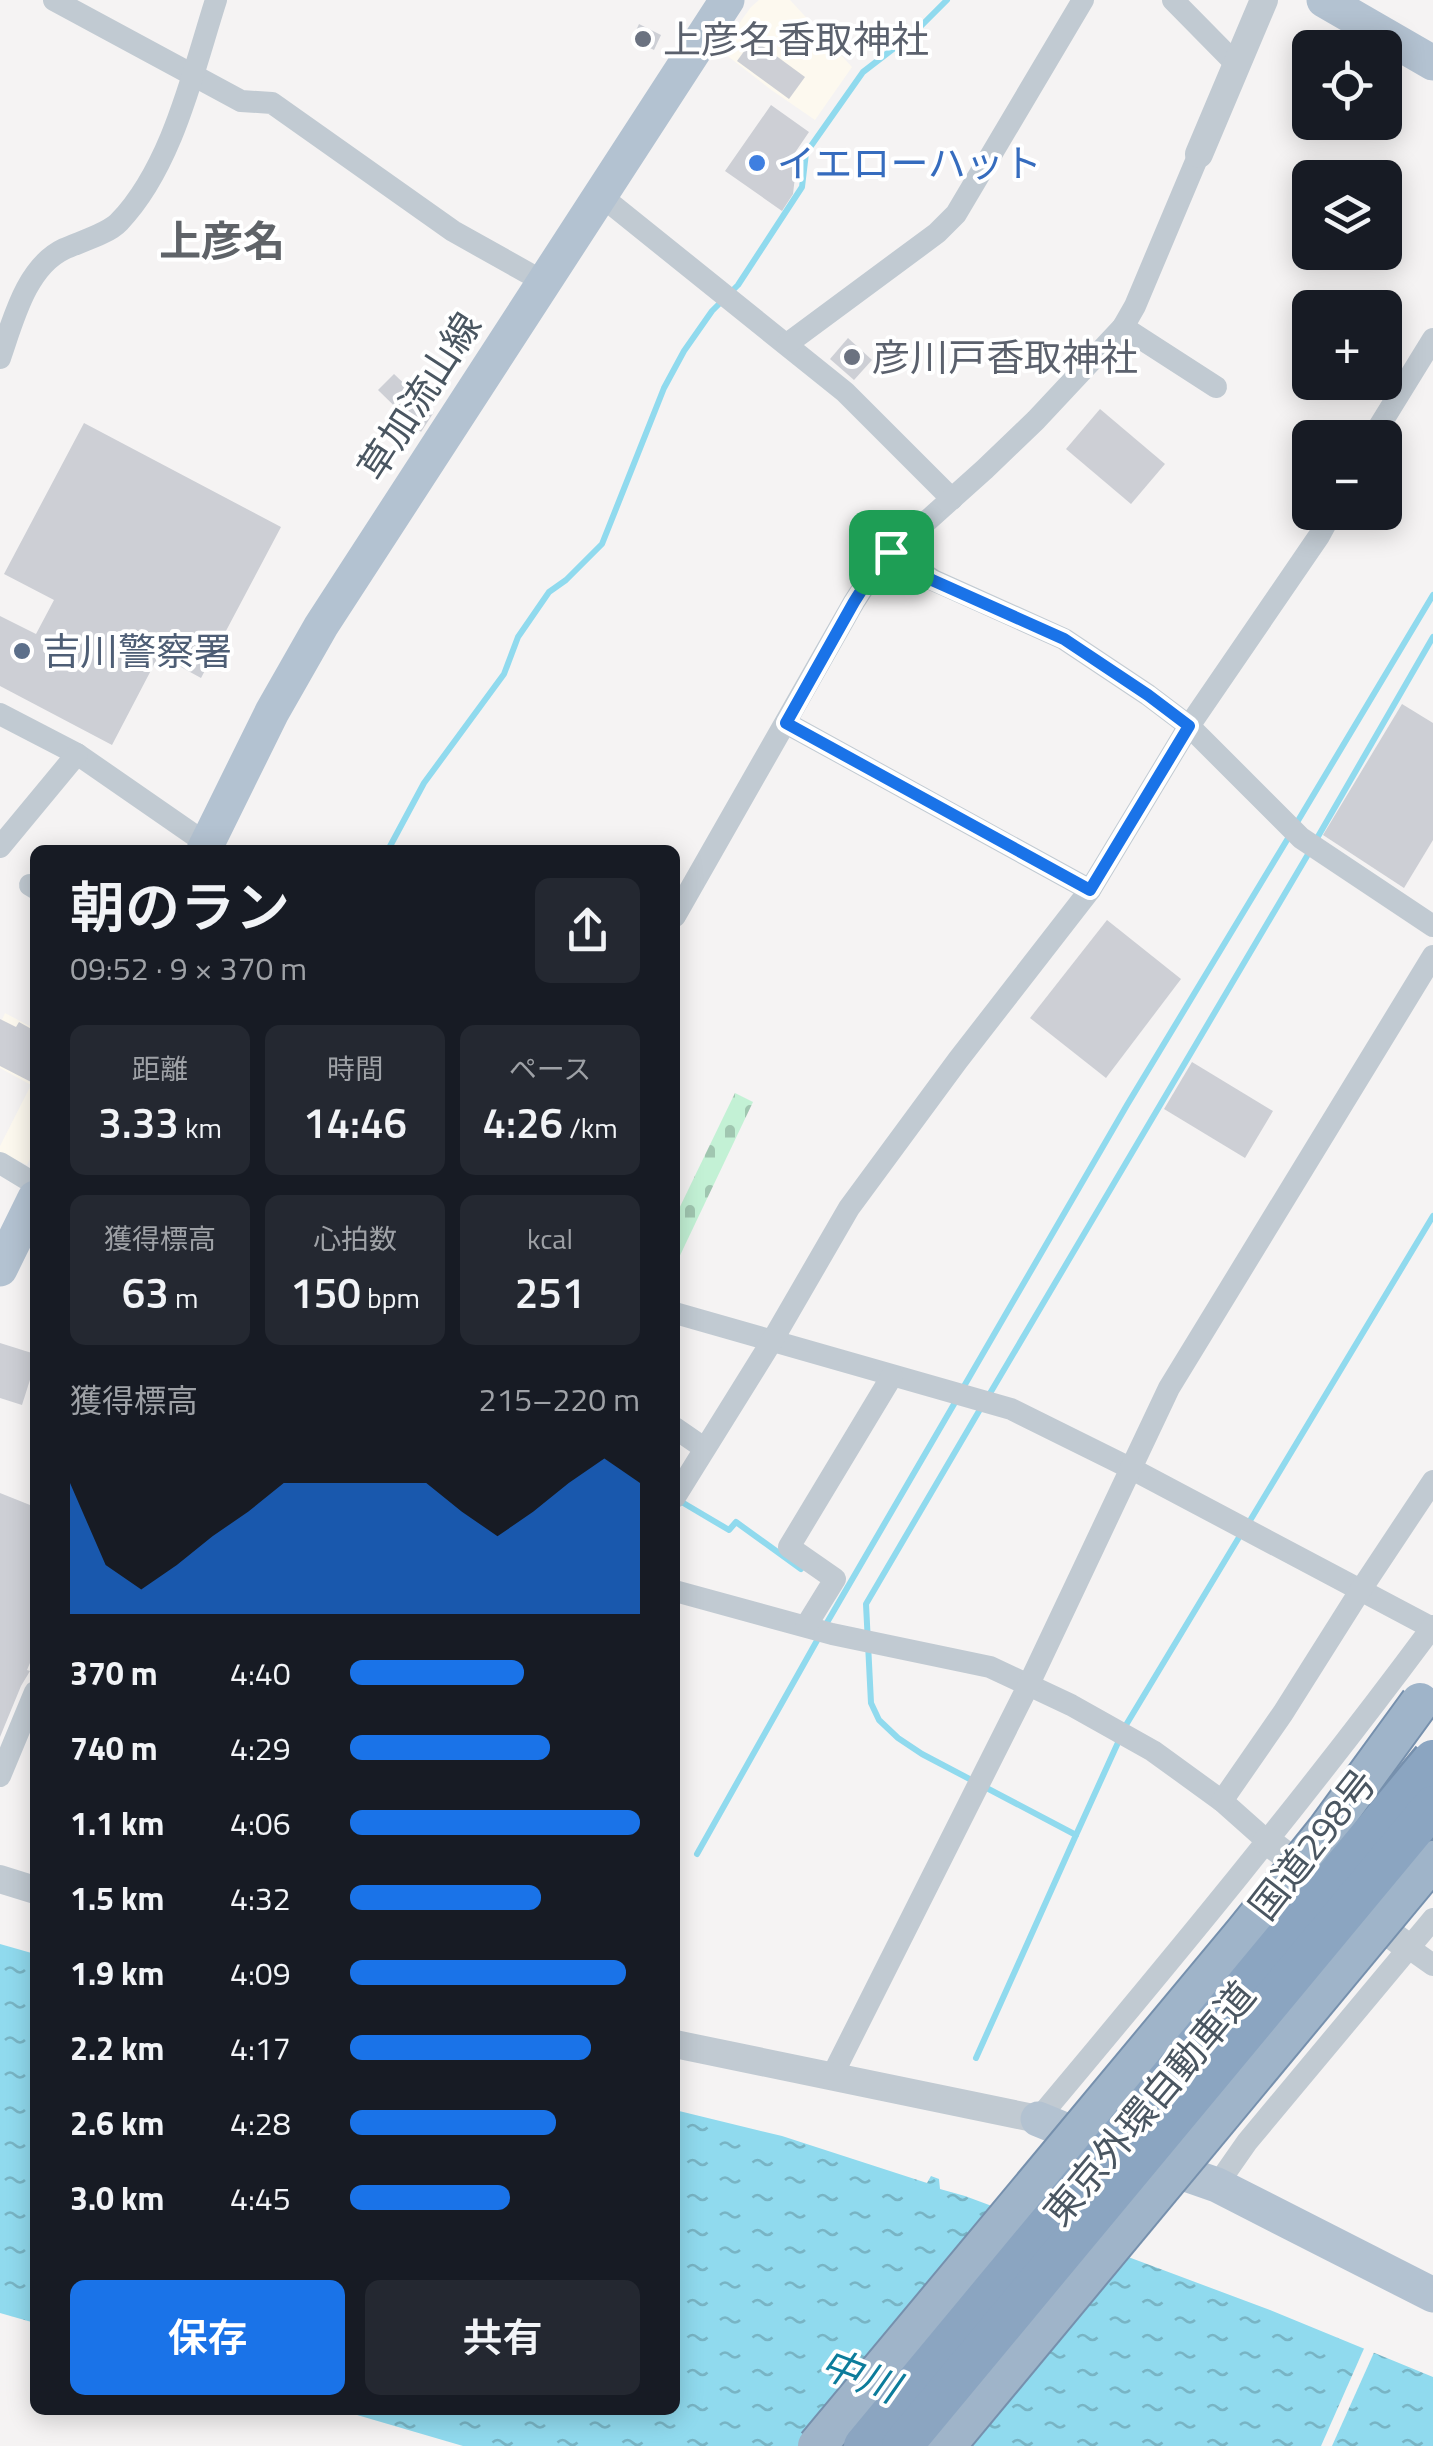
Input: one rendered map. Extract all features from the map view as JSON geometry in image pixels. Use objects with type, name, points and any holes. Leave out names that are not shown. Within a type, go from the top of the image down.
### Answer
[{"type":"highway","points":[[1303,1917],[1426,1718]]},
{"type":"highway","name":"国道298号","points":[[818,2446],[1326,1830],[1426,1718]]},
{"type":"highway","name":"東京外環自動車道","points":[[864,2446],[1433,1760]]},
{"type":"highway","name":"東京外環自動車道","points":[[902,2446],[1433,1806]]},
{"type":"highway","points":[[946,2446],[1433,1860]]},
{"type":"main road","name":"草加流山線","points":[[207,845],[272,712],[321,626],[727,0]]},
{"type":"main road","points":[[1324,0],[1433,64]]},
{"type":"main road","points":[[1367,0],[1433,39]]},
{"type":"main road","points":[[0,1269],[30,1208]]},
{"type":"main road","points":[[1038,2119],[1217,2185],[1433,2294]]},
{"type":"street","points":[[54,0],[241,101],[272,104],[454,232],[544,282]]},
{"type":"street","points":[[0,358],[18,304],[54,254],[117,226],[148,182],[164,154],[216,0]]},
{"type":"street","points":[[787,344],[937,233],[956,214],[1083,0]]},
{"type":"street","points":[[1173,0],[1238,64]]},
{"type":"street","points":[[680,907],[878,564],[986,470],[1122,327],[1142,292],[1264,0]]},
{"type":"street","points":[[600,195],[845,392],[952,499]]},
{"type":"street","points":[[1122,327],[1216,387]]},
{"type":"street","points":[[1383,420],[1433,339]]},
{"type":"street","points":[[680,1489],[849,1208],[1090,890],[1189,726],[1322,530]]},
{"type":"street","points":[[891,552],[932,580],[1064,639],[1110,669],[1189,726],[1301,838],[1433,926]]},
{"type":"street","points":[[0,714],[77,754],[203,845]]},
{"type":"street","points":[[786,723],[1090,890]]},
{"type":"street","points":[[0,847],[77,754]]},
{"type":"street","points":[[832,2076],[1028,1686],[1169,1388],[1433,956]]},
{"type":"street","points":[[0,1163],[30,1181]]},
{"type":"street","points":[[680,1315],[1011,1409],[1432,1627],[1352,1735],[1038,2119],[680,2045]]},
{"type":"street","points":[[806,1626],[835,1579],[790,1547],[892,1376]]},
{"type":"street","points":[[680,1431],[704,1448]]},
{"type":"street","points":[[1222,1802],[1431,1488]]},
{"type":"street","points":[[680,1592],[832,1634],[990,1667],[1084,1712],[1153,1751],[1433,1965]]},
{"type":"street","points":[[0,1776],[30,1704]]},
{"type":"street","points":[[0,1879],[30,1888]]},
{"type":"street","points":[[1217,2185],[1248,2142],[1433,1919]]},
{"type":"shaded area","points":[[759,0],[790,0],[852,67],[815,120],[720,50]]},
{"type":"shaded area","points":[[5,1013],[30,1026],[30,1084],[0,1068],[0,1024]]},
{"type":"shaded area","points":[[30,1087],[27,1165],[0,1152]]},
{"type":"green space","points":[[735,1093],[753,1102],[680,1255],[680,1207]]},
{"type":"water","points":[[0,1944],[30,1953],[30,2322],[0,2313]]},
{"type":"water","name":"中川","points":[[680,2111],[782,2136],[927,2183],[931,2176],[939,2179],[940,2189],[1270,2310],[1433,2377],[1433,2446],[463,2446],[357,2415],[680,2415]]},
{"type":"pier","points":[[1366,2344],[1376,2348],[1332,2446],[1321,2446]]},
{"type":"building","points":[[639,24],[661,35],[654,50],[632,39]]},
{"type":"building","points":[[753,39],[805,77],[789,99],[737,61]]},
{"type":"building","points":[[771,105],[809,132],[788,163],[796,168],[793,194],[782,211],[725,171]]},
{"type":"building","points":[[848,338],[872,360],[854,380],[830,359]]},
{"type":"building","points":[[394,374],[434,412],[421,432],[378,390]]},
{"type":"building","points":[[1100,409],[1165,464],[1131,504],[1066,449]]},
{"type":"building","points":[[84,423],[281,527],[201,678],[159,655],[112,745],[0,686],[0,616],[36,634],[54,600],[4,574]]},
{"type":"building","points":[[1402,704],[1433,723],[1433,840],[1404,888],[1323,835]]},
{"type":"building","points":[[1107,920],[1181,979],[1106,1078],[1030,1018]]},
{"type":"building","points":[[0,1019],[30,1028],[30,1081],[0,1066]]},
{"type":"building","points":[[1192,1062],[1273,1111],[1245,1158],[1164,1109]]},
{"type":"building","points":[[0,1343],[30,1352],[30,1380],[22,1405],[0,1398]]},
{"type":"building","points":[[0,1493],[30,1505],[30,1671],[0,1737]]},
{"type":"waterway","points":[[391,845],[424,783],[504,674],[518,637],[549,592],[602,544],[664,388],[684,351],[712,311],[738,285],[802,187],[806,153],[863,72],[915,32],[947,0]]},
{"type":"waterway","points":[[1296,824],[1433,595]]},
{"type":"waterway","points":[[1316,840],[1433,637]]},
{"type":"waterway","points":[[963,1388],[1290,835]]},
{"type":"waterway","points":[[989,1395],[1310,851]]},
{"type":"waterway","points":[[1248,1524],[1433,1216]]},
{"type":"waterway","points":[[825,1626],[957,1399]]},
{"type":"waterway","points":[[976,2058],[1076,1835],[922,1754],[879,1720],[871,1703],[866,1604],[982,1406]]},
{"type":"waterway","points":[[680,1501],[729,1530],[736,1522],[801,1569]]},
{"type":"waterway","points":[[1076,1835],[1126,1725],[1241,1534]]},
{"type":"waterway","points":[[697,1854],[819,1637]]},
{"type":"place","name":"上彦名香取神社","points":[[643,39]]},
{"type":"place","name":"イエローハット","points":[[757,163]]},
{"type":"place","name":"彦川戸香取神社","points":[[852,357]]},
{"type":"place","name":"吉川警察署","points":[[22,651]]},
{"type":"district","name":"上彦名","points":[[222,240]]},
{"type":"route","points":[[891,552],[932,580],[1064,639],[1189,726],[1090,890],[786,723],[854,602],[878,564],[891,552]]}]
